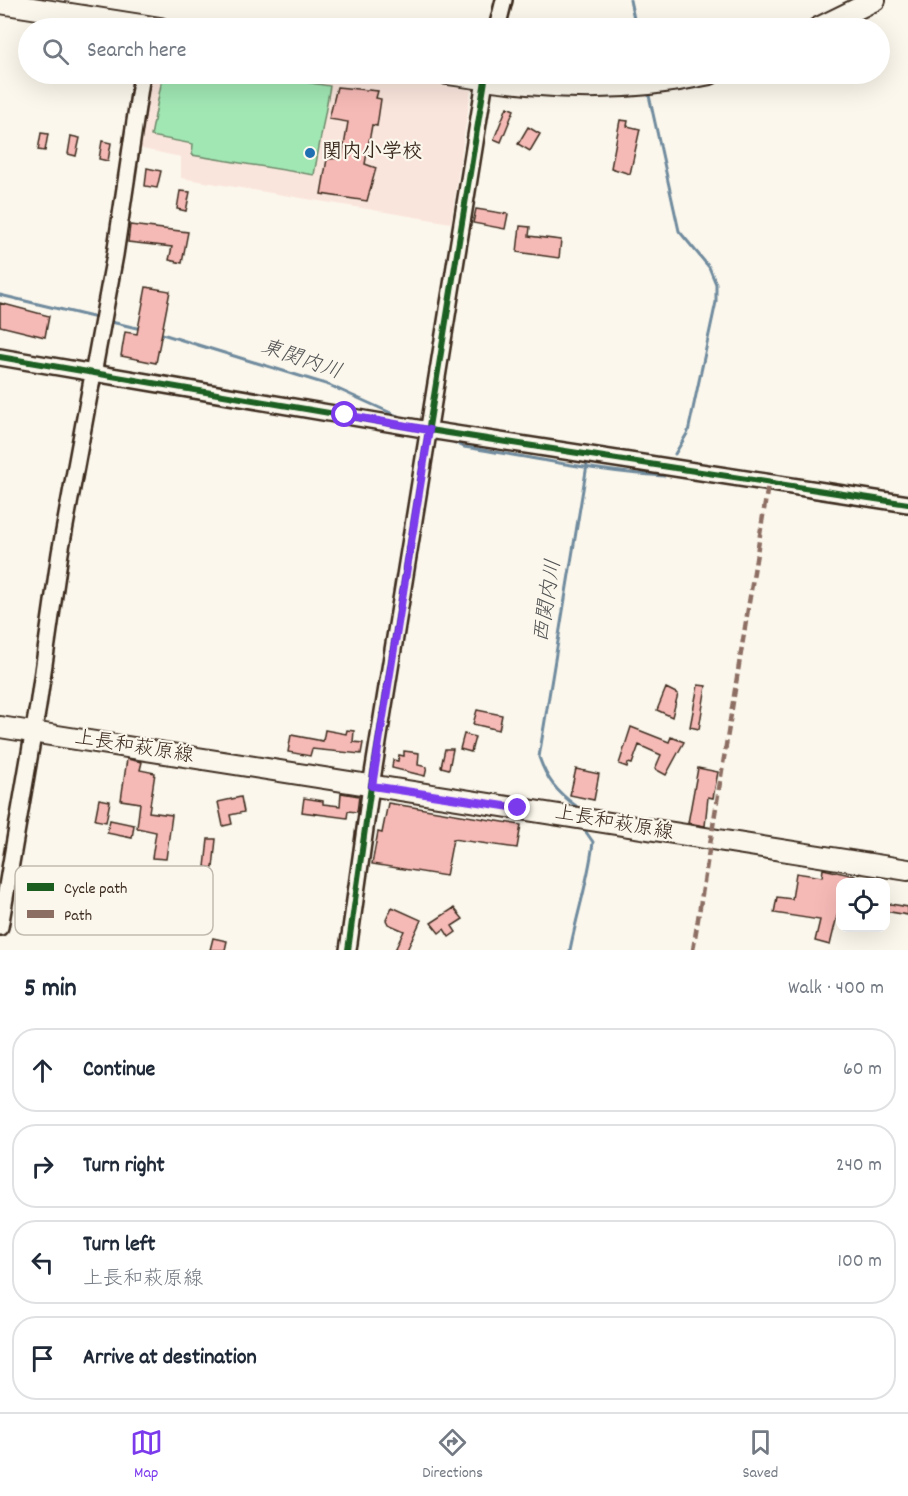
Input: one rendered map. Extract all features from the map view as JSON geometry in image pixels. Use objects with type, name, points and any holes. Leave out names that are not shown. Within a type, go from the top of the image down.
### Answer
[{"type":"main road","points":[[838,18],[875,0]]},
{"type":"main road","points":[[0,3],[81,8],[117,18]]},
{"type":"main road","points":[[527,84],[591,89],[658,84]]},
{"type":"main road","name":"上長和萩原線","points":[[0,727],[908,870]]},
{"type":"street","points":[[500,18],[504,0]]},
{"type":"street","points":[[0,927],[60,553],[115,255],[141,84]]},
{"type":"street","points":[[348,950],[372,786],[485,84]]},
{"type":"street","points":[[0,357],[429,430],[908,504]]},
{"type":"shaded area","name":"関内小学校","points":[[147,84],[434,84],[471,90],[451,223],[181,178],[181,157],[137,148]]},
{"type":"green space","points":[[161,84],[318,84],[330,86],[314,175],[192,155],[193,144],[151,136]]},
{"type":"building","points":[[337,87],[378,91],[376,98],[381,99],[377,126],[372,125],[365,164],[376,168],[367,201],[321,194],[327,159],[342,158],[348,122],[329,119]]},
{"type":"building","points":[[507,107],[514,110],[501,142],[494,139]]},
{"type":"building","points":[[620,120],[628,121],[627,126],[640,129],[630,174],[611,168]]},
{"type":"building","points":[[528,127],[540,134],[530,151],[518,144]]},
{"type":"building","points":[[41,133],[48,134],[45,151],[38,150]]},
{"type":"building","points":[[71,136],[80,138],[76,156],[68,154]]},
{"type":"building","points":[[102,141],[111,143],[108,161],[99,159]]},
{"type":"building","points":[[147,168],[161,171],[157,188],[145,186]]},
{"type":"building","points":[[180,191],[190,192],[186,211],[177,209]]},
{"type":"building","points":[[476,209],[508,214],[505,229],[473,223]]},
{"type":"building","points":[[130,225],[188,232],[182,263],[169,260],[172,247],[128,242]]},
{"type":"building","points":[[520,226],[530,227],[529,236],[561,240],[559,258],[517,252]]},
{"type":"building","points":[[146,287],[170,291],[156,363],[121,356],[125,332],[137,334]]},
{"type":"building","points":[[0,303],[49,316],[45,337],[0,326]]},
{"type":"building","points":[[698,685],[706,686],[699,729],[690,727]]},
{"type":"building","points":[[666,688],[678,694],[672,717],[657,710]]},
{"type":"building","points":[[477,710],[502,715],[499,730],[473,724]]},
{"type":"building","points":[[631,727],[669,742],[671,737],[684,742],[666,775],[655,769],[661,755],[639,745],[632,764],[628,763],[627,767],[619,764]]},
{"type":"building","points":[[325,730],[346,734],[347,730],[354,731],[353,742],[363,743],[361,754],[312,749],[310,756],[288,752],[291,735],[323,741]]},
{"type":"building","points":[[464,734],[475,737],[471,752],[460,749]]},
{"type":"building","points":[[445,749],[453,749],[449,769],[441,767]]},
{"type":"building","points":[[404,751],[419,753],[418,765],[427,767],[425,776],[392,768],[393,760],[398,761],[399,755],[404,756]]},
{"type":"building","points":[[127,759],[142,762],[140,770],[155,773],[149,812],[172,815],[166,859],[152,858],[156,832],[137,828],[140,803],[121,800]]},
{"type":"building","points":[[698,768],[718,772],[713,798],[708,797],[705,826],[688,823]]},
{"type":"building","points":[[576,769],[599,774],[594,800],[570,795]]},
{"type":"building","points":[[341,793],[359,796],[357,812],[348,811],[347,818],[302,812],[304,798],[340,806]]},
{"type":"building","points":[[241,797],[244,812],[230,815],[232,824],[223,826],[218,802]]},
{"type":"building","points":[[99,799],[110,801],[106,822],[95,820]]},
{"type":"building","points":[[388,803],[521,825],[517,848],[453,839],[446,876],[372,864],[378,832],[382,833]]},
{"type":"building","points":[[110,820],[134,825],[132,838],[107,833]]},
{"type":"building","points":[[208,839],[216,839],[213,868],[213,866],[205,866]]},
{"type":"building","points":[[823,869],[855,876],[855,878],[836,878],[836,920],[830,945],[815,941],[820,920],[774,913],[777,897],[792,899],[796,873],[822,877]]},
{"type":"building","points":[[890,904],[908,907],[908,915],[890,912]]},
{"type":"building","points":[[392,907],[421,920],[407,950],[395,950],[404,931],[388,924],[386,920]]},
{"type":"building","points":[[454,908],[463,919],[452,926],[456,932],[449,937],[444,929],[439,933],[431,923]]},
{"type":"building","points":[[213,938],[227,941],[225,950],[210,950]]},
{"type":"waterway","name":"西関内川","points":[[630,0],[634,18]]},
{"type":"waterway","name":"西関内川","points":[[648,91],[679,231],[709,267],[716,284],[716,302],[688,432],[675,454]]},
{"type":"waterway","name":"東関内川","points":[[0,295],[97,318]]},
{"type":"waterway","name":"東関内川","points":[[107,321],[141,329]]},
{"type":"waterway","name":"東関内川","points":[[159,333],[329,385],[402,418]]},
{"type":"waterway","name":"東関内川","points":[[449,440],[464,447],[564,464],[664,476]]},
{"type":"waterway","name":"西関内川","points":[[576,806],[553,785],[539,757],[587,465]]},
{"type":"waterway","name":"西関内川","points":[[570,950],[593,842],[586,832]]},
{"type":"marked path","points":[[693,950],[768,485]]},
{"type":"cycle path","points":[[348,950],[371,786],[484,84]]},
{"type":"cycle path","points":[[0,357],[429,430],[908,504]]},
{"type":"place","name":"関内小学校","points":[[310,153]]},
{"type":"route","points":[[345,415],[429,430],[372,786],[518,808]]}]
